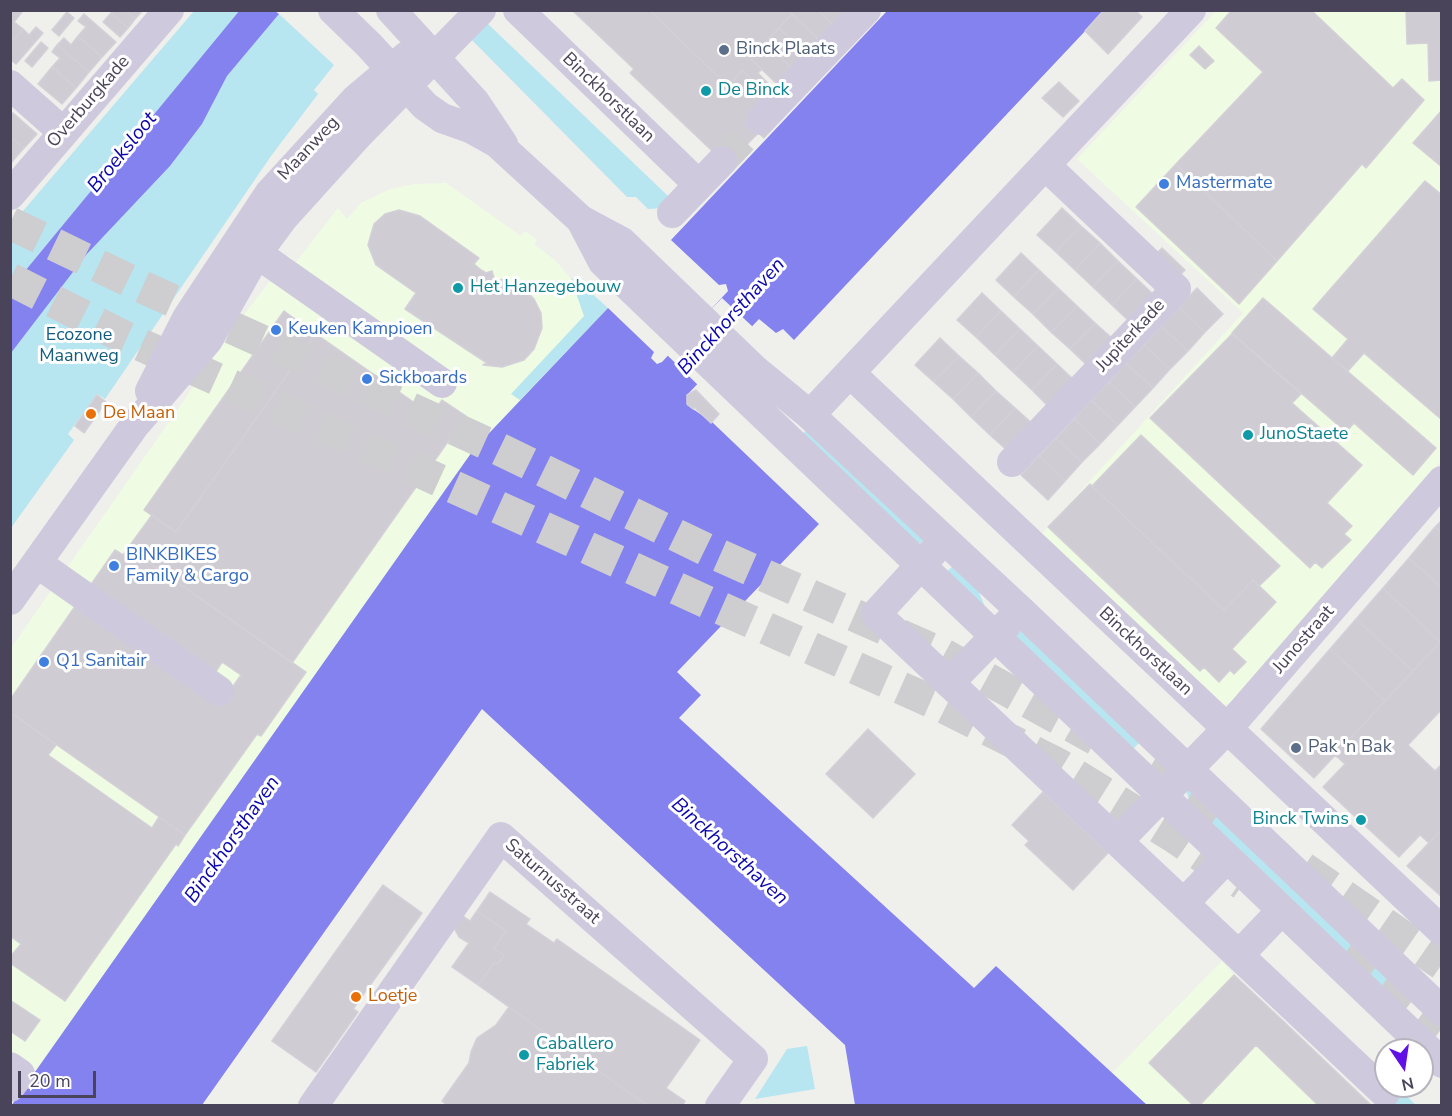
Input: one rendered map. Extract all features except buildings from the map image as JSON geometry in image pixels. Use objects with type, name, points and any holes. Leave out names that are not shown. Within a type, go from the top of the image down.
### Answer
[{"type":"street","name":"Overburgkade","points":[[10,195],[169,10]]},
{"type":"street","points":[[333,10],[437,115],[480,132],[509,152],[581,220],[622,242],[693,328],[724,357],[919,567],[1442,1064]]},
{"type":"street","points":[[391,10],[475,102],[509,152]]},
{"type":"street","points":[[428,49],[452,10]]},
{"type":"street","points":[[428,49],[481,10]]},
{"type":"street","name":"Binckhorstlaan","points":[[518,10],[693,179]]},
{"type":"street","points":[[761,120],[866,10]]},
{"type":"street","points":[[810,415],[1191,10]]},
{"type":"street","name":"Maanweg","points":[[10,600],[134,426],[177,336],[356,99],[399,79],[428,49]]},
{"type":"street","points":[[10,85],[63,132]]},
{"type":"street","points":[[672,213],[693,179],[722,161]]},
{"type":"street","name":"Jupiterkade","points":[[1012,462],[1176,289],[1045,165]]},
{"type":"street","points":[[247,246],[442,383]]},
{"type":"street","points":[[724,357],[810,415],[1439,1004],[1408,1030]]},
{"type":"street","name":"Binckhorstlaan","points":[[850,373],[1442,932]]},
{"type":"street","name":"Junostraat","points":[[1162,796],[1227,729],[1442,481]]},
{"type":"street","points":[[945,540],[876,614],[1374,1082]]},
{"type":"street","points":[[37,563],[219,691]]},
{"type":"street","points":[[949,683],[1020,610]]},
{"type":"street","points":[[1118,841],[1162,796]]},
{"type":"street","name":"Saturnusstraat","points":[[313,1106],[501,837],[753,1059],[720,1106]]},
{"type":"street","points":[[1184,903],[1227,858]]},
{"type":"street","points":[[1239,955],[1282,910]]},
{"type":"street","points":[[10,1067],[20,1074],[10,1087]]},
{"type":"shaded area","points":[[1216,11],[1441,11],[1441,461],[1235,700],[1222,706],[1036,540],[1243,313],[1077,159]]},
{"type":"shaded area","points":[[446,183],[521,236],[525,231],[537,240],[534,244],[556,261],[571,279],[577,280],[608,308],[609,316],[21,1105],[11,1106],[11,648],[243,316],[289,256],[296,262],[338,208],[347,219],[361,203],[390,189],[415,184]]},
{"type":"shaded area","points":[[1222,961],[1372,1105],[1139,1105],[1108,1077]]},
{"type":"green space","points":[[194,11],[240,11],[11,288],[11,225]]},
{"type":"green space","name":"Ecozone Maanweg","points":[[279,14],[334,65],[314,90],[318,94],[271,156],[105,399],[97,394],[68,434],[74,440],[11,528],[11,353],[86,255],[170,166],[202,124],[227,76]]},
{"type":"green space","points":[[487,23],[667,195],[671,200],[664,208],[648,209],[636,197],[627,197],[471,39]]},
{"type":"green space","points":[[571,279],[577,280],[608,308],[520,400],[511,394],[584,316]]},
{"type":"green space","points":[[808,429],[924,538],[923,541],[917,545],[799,437]]},
{"type":"green space","points":[[953,566],[974,581],[986,609],[946,572]]},
{"type":"green space","points":[[1024,630],[1142,740],[1129,753],[1013,636]]},
{"type":"green space","points":[[1189,787],[1401,985],[1388,999],[1196,816],[1185,789]]},
{"type":"green space","points":[[807,1046],[815,1089],[755,1099],[787,1049]]},
{"type":"green space","points":[[1392,1098],[1409,1098],[1416,1105],[1384,1106]]},
{"type":"water","name":"Broeksloot","points":[[240,10],[275,11],[279,14],[227,76],[202,124],[170,166],[86,255],[11,353],[11,288]]},
{"type":"water","name":"Binckhorsthaven","points":[[887,11],[1104,11],[794,340],[783,329],[776,333],[759,319],[687,395],[687,405],[712,422],[819,524],[677,672],[701,695],[679,718],[974,988],[996,966],[1147,1105],[855,1105],[845,1045],[482,709],[202,1105],[11,1106],[474,449],[608,308],[654,352],[651,358],[657,364],[662,362],[728,291],[726,284],[719,285],[671,240]]},
{"type":"pier","points":[[722,298],[753,327],[698,385],[667,355]]},
{"type":"tunnel","points":[[722,161],[761,120]]},
{"type":"tunnel","points":[[10,223],[136,284],[497,448],[707,550],[942,654],[1096,739]]},
{"type":"tunnel","points":[[10,279],[124,337],[709,603],[944,707],[1059,765],[1173,836],[1243,884]]},
{"type":"tunnel","points":[[1149,769],[1232,820]]},
{"type":"tunnel","points":[[1303,868],[1442,964]]},
{"type":"tunnel","points":[[1343,956],[1442,1028]]},
{"type":"place","name":"Binck Plaats","points":[[724,50]]},
{"type":"place","name":"De Binck","points":[[706,91]]},
{"type":"place","name":"Mastermate","points":[[1164,184]]},
{"type":"place","name":"Het Hanzegebouw","points":[[458,288]]},
{"type":"place","name":"Keuken Kampioen","points":[[276,330]]},
{"type":"place","name":"Sickboards","points":[[367,379]]},
{"type":"place","name":"De Maan","points":[[91,414]]},
{"type":"place","name":"JunoStaete","points":[[1248,435]]},
{"type":"place","name":"BINKBIKES Family & Cargo","points":[[114,566]]},
{"type":"place","name":"Q1 Sanitair","points":[[44,662]]},
{"type":"place","name":"Pak 'n Bak","points":[[1296,748]]},
{"type":"place","name":"Binck Twins","points":[[1361,820]]},
{"type":"place","name":"Loetje","points":[[356,997]]},
{"type":"place","name":"Caballero Fabriek","points":[[524,1055]]}]
